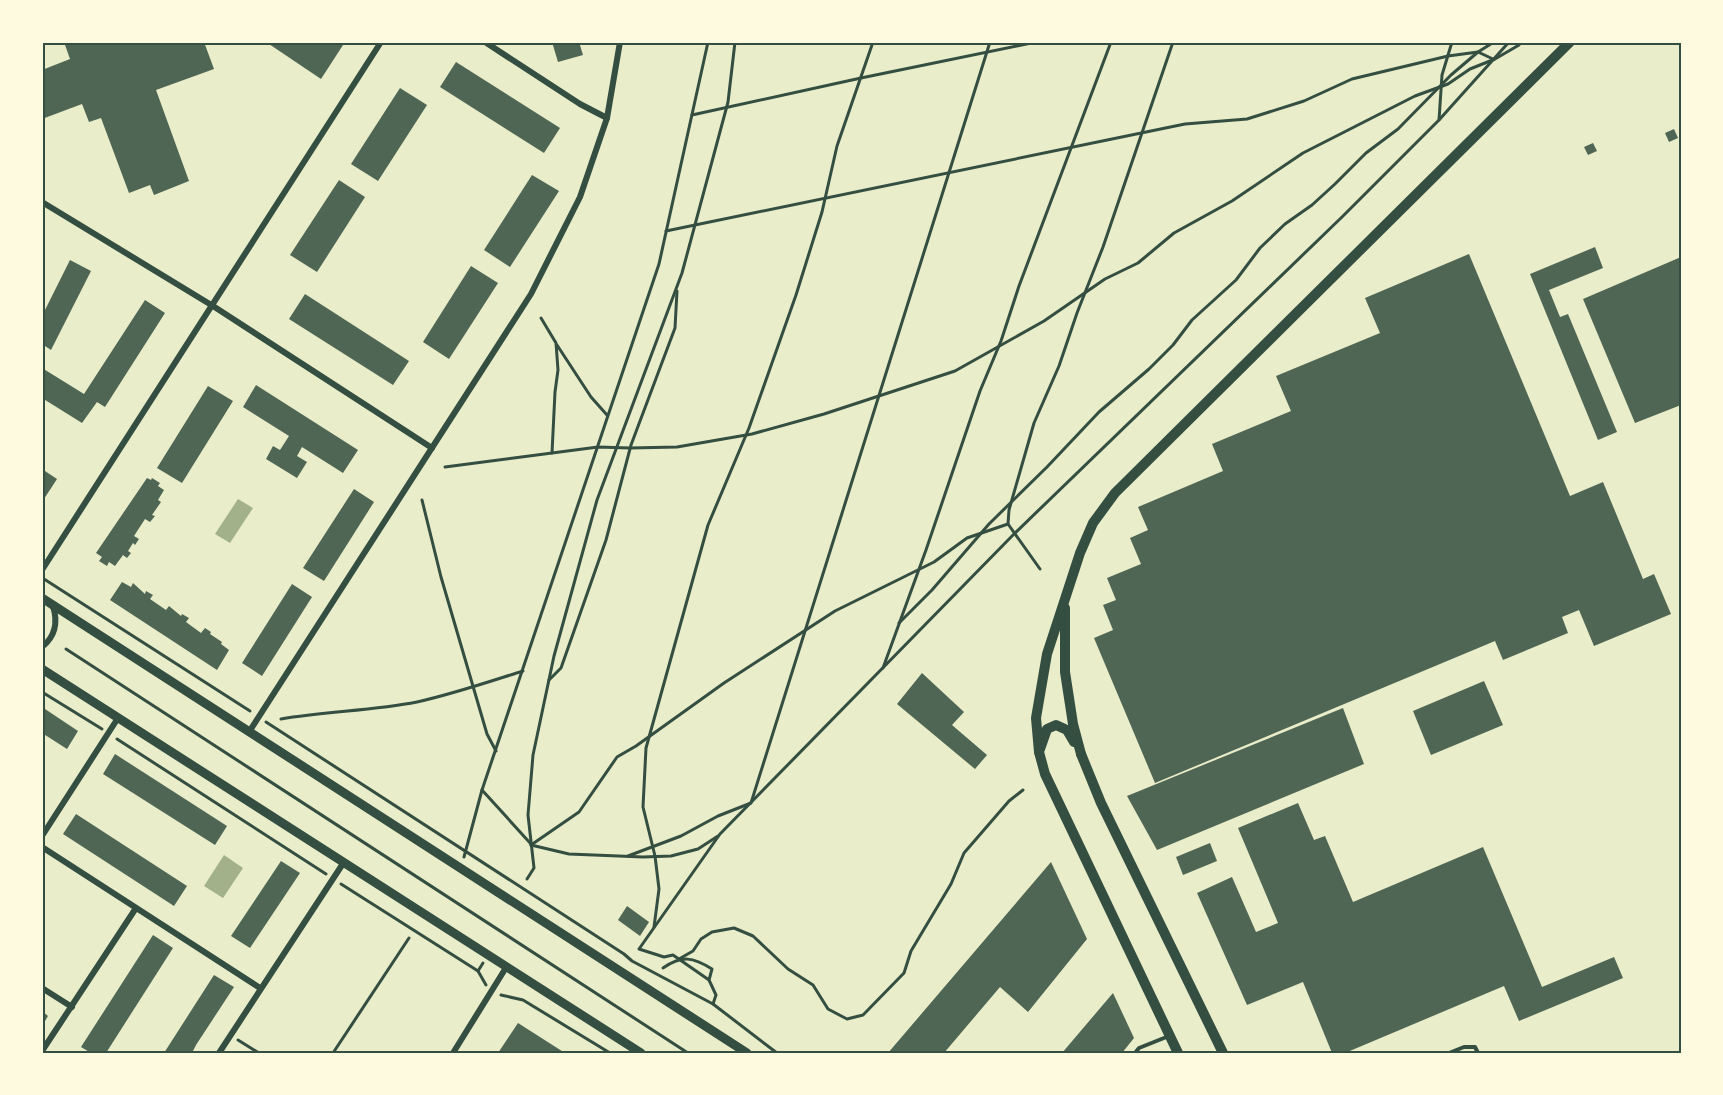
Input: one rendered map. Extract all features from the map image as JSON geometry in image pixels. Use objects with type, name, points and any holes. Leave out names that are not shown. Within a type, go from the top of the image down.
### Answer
[{"type":"main road","points":[[1178,1053],[1045,774],[1039,752],[1036,718],[1047,654],[1080,553],[1093,524],[1115,493],[1570,42]]},
{"type":"main road","points":[[1065,596],[1065,672],[1072,724],[1081,754],[1101,803],[1223,1053]]},
{"type":"main road","points":[[1039,752],[1047,729],[1056,725],[1067,730],[1081,754]]},
{"type":"street","points":[[42,570],[381,42]]},
{"type":"street","points":[[485,42],[580,104],[607,118]]},
{"type":"street","points":[[249,732],[531,294],[580,197],[607,118],[620,42]]},
{"type":"street","points":[[42,202],[213,306],[432,448]]},
{"type":"street","points":[[42,598],[747,1053]]},
{"type":"street","points":[[42,647],[53,635],[56,625],[53,606]]},
{"type":"street","points":[[42,669],[641,1053]]},
{"type":"street","points":[[42,836],[118,717]]},
{"type":"street","points":[[42,847],[260,988]]},
{"type":"street","points":[[219,1053],[344,862]]},
{"type":"street","points":[[42,1051],[136,908]]},
{"type":"street","points":[[453,1053],[507,966]]},
{"type":"street","points":[[42,988],[72,1007]]},
{"type":"lane","points":[[1135,1053],[1139,1048],[1170,1036]]},
{"type":"lane","points":[[1449,1053],[1464,1047],[1475,1047],[1478,1053]]},
{"type":"path","points":[[461,868],[482,790],[659,264],[708,42]]},
{"type":"path","points":[[527,879],[534,868],[528,815],[533,755],[554,656],[597,500],[677,286],[727,107],[735,42]]},
{"type":"path","points":[[654,929],[659,889],[655,856],[643,807],[646,748],[708,525],[746,435],[796,295],[825,198],[837,146],[873,42]]},
{"type":"path","points":[[751,803],[990,42]]},
{"type":"path","points":[[692,115],[1036,42]]},
{"type":"path","points":[[882,670],[980,391],[999,346],[1070,147],[1111,42]]},
{"type":"path","points":[[1040,569],[1008,524],[1012,501],[1034,423],[1059,366],[1173,42]]},
{"type":"path","points":[[1439,120],[1442,86],[1452,42]]},
{"type":"path","points":[[899,622],[932,590],[1012,501],[1099,412],[1173,345],[1192,320],[1236,280],[1260,248],[1285,224],[1312,205],[1366,153],[1398,129],[1478,52],[1494,42]]},
{"type":"path","points":[[713,1004],[716,995],[709,980],[673,955],[664,957],[639,949],[720,834],[1014,534],[1439,120],[1509,42]]},
{"type":"path","points":[[445,467],[597,447],[677,447],[746,435],[785,426],[955,371],[1044,321],[1105,279],[1138,263],[1174,233],[1232,201],[1303,153],[1414,96],[1442,86],[1470,69],[1495,59],[1519,45],[1520,42]]},
{"type":"path","points":[[666,231],[1185,124],[1247,119],[1304,100],[1352,78],[1448,56],[1478,52],[1495,59]]},
{"type":"path","points":[[549,680],[561,668],[606,540],[630,448],[675,328],[677,286]]},
{"type":"path","points":[[541,318],[591,397],[608,416]]},
{"type":"path","points":[[552,453],[558,370],[556,343]]},
{"type":"path","points":[[422,500],[441,577],[487,734],[496,751]]},
{"type":"path","points":[[531,845],[579,812],[617,757],[724,683],[835,611],[934,562],[968,538],[1008,524]]},
{"type":"path","points":[[42,577],[253,713]]},
{"type":"path","points":[[66,649],[688,1053]]},
{"type":"path","points":[[281,719],[417,702],[523,671]]},
{"type":"path","points":[[42,692],[478,970],[483,983]]},
{"type":"path","points":[[270,724],[634,962],[713,1004],[777,1053]]},
{"type":"path","points":[[482,790],[531,845],[568,854],[671,856],[698,849],[720,834]]},
{"type":"path","points":[[663,968],[693,951],[701,939],[712,932],[734,928],[753,936],[788,969],[813,985],[828,1009],[847,1019],[863,1015],[904,973],[911,951],[951,884],[964,853],[1009,801],[1023,790]]},
{"type":"path","points":[[628,856],[681,836],[718,816],[751,803]]},
{"type":"path","points":[[333,1053],[409,938]]},
{"type":"path","points":[[478,970],[488,955]]},
{"type":"path","points":[[679,959],[700,961],[712,969],[709,980]]},
{"type":"path","points":[[499,994],[523,1000],[610,1053]]},
{"type":"path","points":[[230,1035],[259,1053]]},
{"type":"shaded area","points":[[238,499],[253,508],[230,543],[215,534]]},
{"type":"shaded area","points":[[224,855],[243,868],[223,898],[204,886]]},
{"type":"building","points":[[64,42],[204,42],[214,69],[156,90],[189,181],[154,195],[150,185],[129,193],[101,118],[89,122],[82,104],[42,119],[42,70],[70,59]]},
{"type":"building","points":[[266,42],[345,42],[321,79]]},
{"type":"building","points":[[552,42],[579,42],[583,55],[558,62]]},
{"type":"building","points":[[456,62],[560,128],[544,153],[440,87]]},
{"type":"building","points":[[400,88],[427,105],[378,181],[351,164]]},
{"type":"building","points":[[1674,129],[1678,138],[1669,142],[1665,133]]},
{"type":"building","points":[[1593,143],[1597,151],[1588,155],[1584,147]]},
{"type":"building","points":[[532,175],[559,191],[510,267],[484,250]]},
{"type":"building","points":[[339,180],[365,197],[317,272],[290,255]]},
{"type":"building","points":[[1595,247],[1603,268],[1549,290],[1560,317],[1568,314],[1617,432],[1598,440],[1530,274]]},
{"type":"building","points":[[1469,254],[1570,496],[1603,482],[1643,579],[1654,574],[1671,614],[1594,646],[1579,610],[1562,617],[1568,633],[1503,660],[1495,641],[1155,783],[1094,638],[1113,630],[1103,605],[1116,600],[1107,578],[1141,564],[1130,538],[1148,530],[1138,507],[1223,471],[1212,444],[1291,411],[1276,376],[1380,333],[1365,298]]},
{"type":"building","points":[[1681,257],[1681,405],[1635,423],[1583,299]]},
{"type":"building","points":[[70,260],[91,271],[51,350],[42,344],[42,316]]},
{"type":"building","points":[[471,266],[498,283],[449,359],[423,342]]},
{"type":"building","points":[[305,294],[409,361],[393,385],[289,319]]},
{"type":"building","points":[[145,300],[165,313],[105,407],[97,402],[82,423],[42,398],[42,368],[84,394]]},
{"type":"building","points":[[256,385],[358,450],[343,473],[302,447],[297,456],[307,462],[297,478],[266,459],[273,446],[280,450],[289,436],[243,407]]},
{"type":"building","points":[[208,386],[233,401],[182,483],[157,468]]},
{"type":"building","points":[[45,471],[57,479],[42,502],[42,476]]},
{"type":"building","points":[[147,478],[160,483],[158,486],[164,490],[158,500],[161,502],[152,515],[155,516],[150,522],[145,519],[134,536],[139,539],[135,545],[133,543],[128,551],[131,553],[127,558],[123,555],[115,566],[109,562],[107,566],[99,561],[102,557],[96,553]]},
{"type":"building","points":[[354,489],[374,502],[324,581],[303,568]]},
{"type":"building","points":[[122,582],[131,587],[133,583],[145,594],[146,591],[153,595],[150,599],[166,610],[169,606],[181,616],[182,614],[189,618],[186,622],[201,633],[205,628],[222,642],[221,644],[229,650],[217,670],[110,600]]},
{"type":"building","points":[[292,584],[312,597],[262,676],[242,663]]},
{"type":"building","points":[[922,673],[964,712],[952,725],[987,755],[975,769],[897,704]]},
{"type":"building","points":[[1484,681],[1503,725],[1431,755],[1413,711]]},
{"type":"building","points":[[42,707],[78,731],[67,749],[42,733]]},
{"type":"building","points":[[1343,708],[1364,764],[1157,850],[1127,796]]},
{"type":"building","points":[[115,754],[227,826],[215,845],[103,774]]},
{"type":"building","points":[[1298,803],[1314,840],[1325,836],[1353,902],[1483,847],[1542,987],[1614,957],[1623,978],[1519,1021],[1504,986],[1345,1053],[1332,1053],[1303,982],[1247,1005],[1197,893],[1232,877],[1256,932],[1278,923],[1238,828]]},
{"type":"building","points":[[76,814],[187,886],[174,906],[63,834]]},
{"type":"building","points":[[1210,843],[1217,861],[1183,875],[1176,857]]},
{"type":"building","points":[[281,861],[300,873],[250,948],[231,936]]},
{"type":"building","points":[[1051,862],[1087,939],[1028,1012],[1000,987],[944,1053],[888,1053]]},
{"type":"building","points":[[627,906],[649,922],[640,936],[618,920]]},
{"type":"building","points":[[153,935],[173,948],[106,1053],[91,1053],[81,1047]]},
{"type":"building","points":[[214,975],[234,987],[192,1053],[164,1053]]},
{"type":"building","points":[[1113,993],[1134,1038],[1122,1053],[1062,1053]]},
{"type":"building","points":[[42,1011],[48,1016],[42,1026]]},
{"type":"building","points":[[518,1023],[565,1053],[498,1053]]}]
